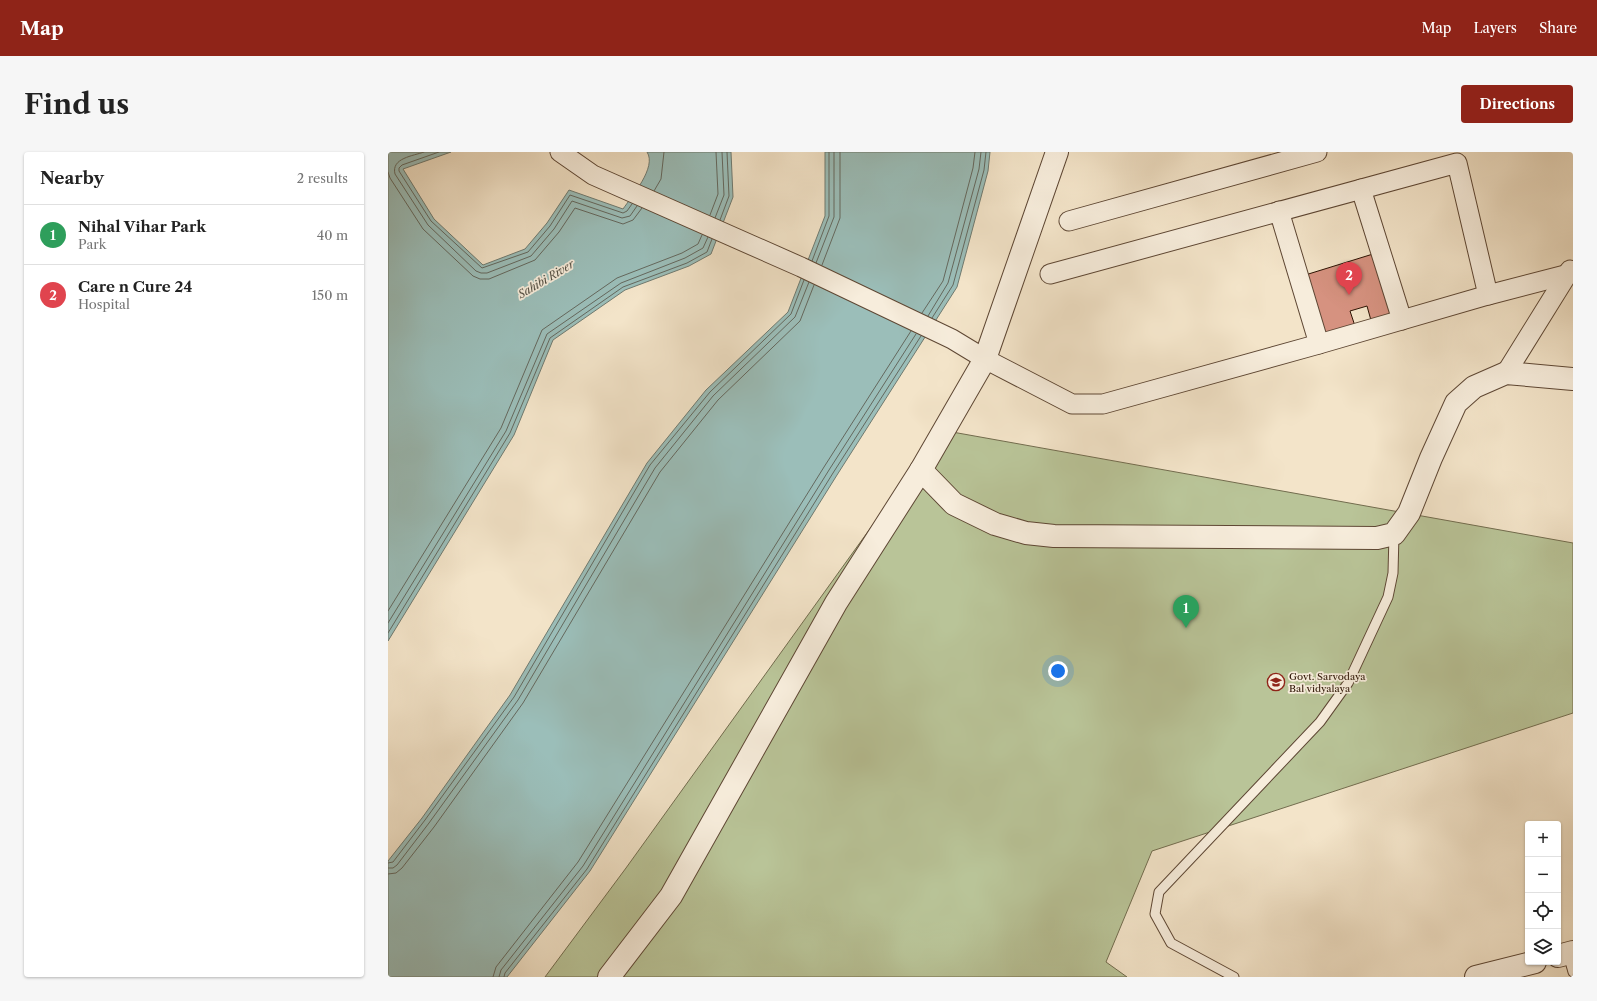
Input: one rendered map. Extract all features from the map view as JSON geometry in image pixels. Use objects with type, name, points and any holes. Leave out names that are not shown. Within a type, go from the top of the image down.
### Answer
[{"type":"street","points":[[560,152],[593,175],[801,267],[952,339],[985,359],[1072,404],[1103,404],[1319,344],[1571,271]]},
{"type":"street","points":[[609,977],[671,896],[836,602],[921,470],[985,359],[1057,152]]},
{"type":"street","points":[[1069,221],[1317,152]]},
{"type":"street","points":[[1050,274],[1457,163],[1488,295]]},
{"type":"street","points":[[1361,189],[1402,320]]},
{"type":"street","points":[[1279,211],[1319,344]]},
{"type":"street","points":[[1506,373],[1571,271]]},
{"type":"street","points":[[921,470],[954,504],[995,524],[1026,533],[1054,536],[1377,538],[1394,534],[1410,513],[1431,458],[1456,403],[1474,387],[1506,373],[1573,380]]},
{"type":"street","points":[[1476,977],[1525,965]]},
{"type":"lane","points":[[1234,977],[1171,943],[1155,914],[1159,892],[1320,722],[1348,684],[1388,597],[1393,573],[1394,534]]},
{"type":"green space","points":[[941,430],[1573,543],[1573,713],[1152,851],[1106,962],[1127,977],[545,977],[626,868]]},
{"type":"water","name":"Sahibi River","points":[[388,152],[451,152],[403,169],[434,219],[483,265],[525,249],[547,223],[569,190],[623,209],[646,173],[649,165],[647,152],[731,152],[733,197],[711,254],[689,266],[625,290],[553,340],[514,435],[388,641]]},
{"type":"water","points":[[825,152],[990,152],[988,171],[957,287],[837,475],[590,871],[507,977],[388,977],[388,861],[422,818],[510,695],[647,463],[706,390],[788,312],[825,216]]},
{"type":"building","points":[[1373,254],[1392,318],[1372,324],[1367,306],[1350,311],[1356,329],[1321,340],[1302,276]]},
{"type":"place","name":"Care n Cure 24","points":[[1349,295]]},
{"type":"place","name":"Nihal Vihar Park","points":[[1186,628]]},
{"type":"place","name":"Govt. Sarvodaya Bal vidyalaya","points":[[1276,682]]}]
